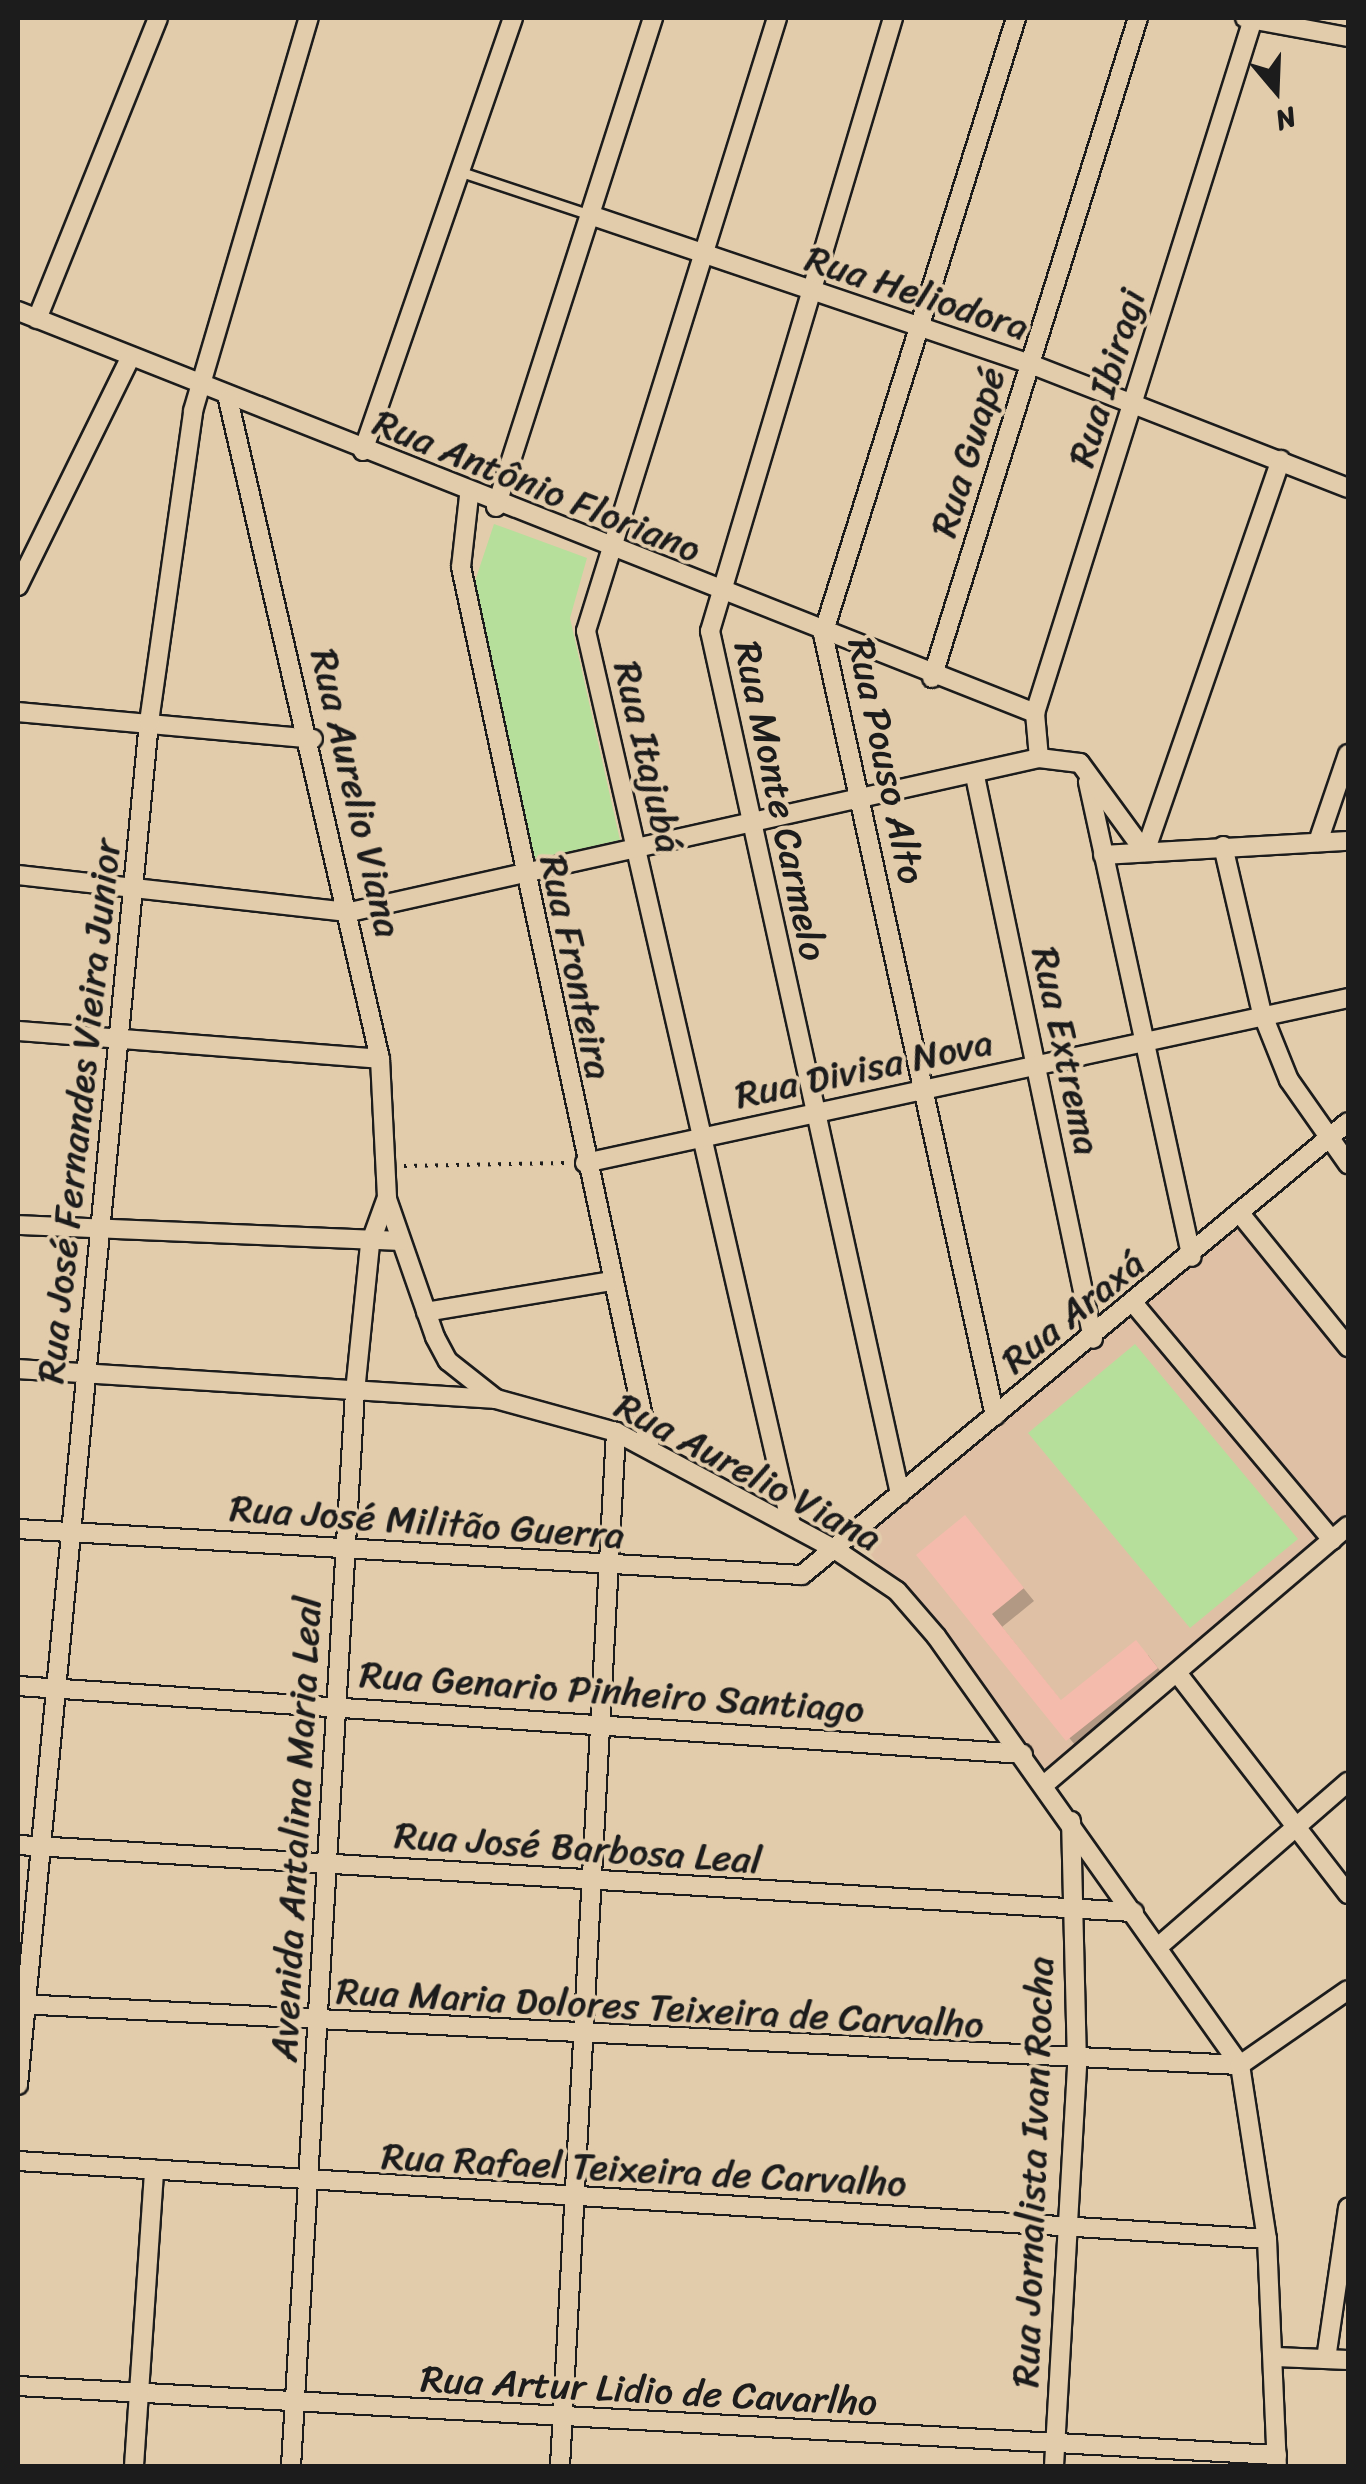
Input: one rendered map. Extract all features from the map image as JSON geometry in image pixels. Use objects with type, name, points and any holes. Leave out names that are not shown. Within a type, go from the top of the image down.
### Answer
[{"type":"street","points":[[37,319],[158,18]]},
{"type":"street","name":"Rua José Fernandes Vieira Junior","points":[[18,2084],[21,2005],[42,1846],[149,722],[200,385],[309,18]]},
{"type":"street","points":[[363,451],[513,18]]},
{"type":"street","points":[[496,507],[654,18]]},
{"type":"street","name":"Rua Itajubá","points":[[778,18],[607,547],[586,630],[791,1525]]},
{"type":"street","name":"Rua Monte Carmelo","points":[[894,18],[717,592],[712,648],[900,1494]]},
{"type":"street","name":"Rua Pouso Alto","points":[[994,1416],[822,634],[1016,18]]},
{"type":"street","name":"Rua Guapé","points":[[932,678],[1138,18]]},
{"type":"street","points":[[1249,18],[1348,38]]},
{"type":"street","name":"Rua Ibiragi","points":[[1039,758],[1035,713],[1134,402],[1249,18]]},
{"type":"street","name":"Rua Heliodora","points":[[593,216],[812,294],[1030,364],[1348,488]]},
{"type":"street","name":"Rua Antônio Floriano","points":[[18,311],[468,496],[607,547],[932,678],[1035,713]]},
{"type":"street","points":[[18,586],[130,358]]},
{"type":"street","name":"Rua Aurelio Viana","points":[[228,399],[313,739],[380,1058],[387,1200],[426,1312],[448,1361],[496,1398],[616,1432],[650,1449],[791,1525],[910,1604],[1045,1784],[1240,2065]]},
{"type":"street","points":[[1145,852],[1281,460]]},
{"type":"street","name":"Rua Fronteira","points":[[468,496],[461,567],[584,1163],[650,1449]]},
{"type":"street","points":[[18,712],[313,739]]},
{"type":"street","points":[[1318,842],[1348,754]]},
{"type":"street","points":[[18,875],[350,912],[975,776],[1039,758],[1080,764],[1192,1257]]},
{"type":"street","name":"Rua Extrema","points":[[975,776],[1093,1340]]},
{"type":"street","points":[[1086,777],[1145,852]]},
{"type":"street","points":[[1103,855],[1348,841]]},
{"type":"street","points":[[1223,846],[1262,1013],[1328,1140],[1348,1164]]},
{"type":"street","name":"Rua Divisa Nova","points":[[584,1163],[1262,1013],[1348,998]]},
{"type":"street","points":[[18,1030],[120,1041],[380,1058]]},
{"type":"street","name":"Rua Araxá","points":[[832,1555],[994,1416],[1242,1216],[1348,1122]]},
{"type":"street","name":"Avenida Antalina Maria Leal","points":[[292,2466],[306,2182],[330,1864],[354,1392],[370,1244],[387,1200]]},
{"type":"street","points":[[1242,1216],[1348,1348]]},
{"type":"street","points":[[18,1225],[370,1244],[399,1240]]},
{"type":"street","points":[[426,1312],[612,1281]]},
{"type":"street","points":[[1045,1784],[1343,1534],[1135,1304]]},
{"type":"street","points":[[18,1368],[496,1398]]},
{"type":"street","points":[[560,2466],[575,2197],[586,1883],[616,1432]]},
{"type":"street","name":"Rua José Militão Guerra","points":[[18,1529],[784,1575],[832,1555]]},
{"type":"street","points":[[1178,1674],[1348,1894]]},
{"type":"street","name":"Rua Genario Pinheiro Santiago","points":[[18,1686],[336,1704],[1023,1754]]},
{"type":"street","points":[[1158,1947],[1348,1782]]},
{"type":"street","name":"Rua Jornalista Ivan Rocha","points":[[1054,2466],[1070,2229],[1076,2064],[1070,1820]]},
{"type":"street","name":"Rua José Barbosa Leal","points":[[18,1844],[586,1883],[1134,1912]]},
{"type":"street","points":[[1277,2461],[1276,2357],[1267,2238],[1240,2065],[1348,1990]]},
{"type":"street","name":"Rua Maria Dolores Teixeira de Carvalho","points":[[21,2005],[1076,2064],[1240,2065]]},
{"type":"street","name":"Rua Rafael Teixeira de Carvalho","points":[[18,2161],[306,2182],[1267,2238]]},
{"type":"street","points":[[134,2466],[154,2170]]},
{"type":"street","points":[[1326,2359],[1348,2208]]},
{"type":"street","points":[[1276,2357],[1348,2360]]},
{"type":"street","name":"Rua Artur Lidio de Cavarlho","points":[[18,2386],[1277,2461]]},
{"type":"lane","name":"Rua Heliodora","points":[[461,172],[593,216]]},
{"type":"path","points":[[388,1166],[584,1163]]},
{"type":"shaded area","points":[[1242,1209],[1348,1335],[1348,1515],[1037,1776],[851,1528]]},
{"type":"green space","points":[[494,524],[587,558],[570,618],[620,840],[531,860],[475,581]]},
{"type":"green space","points":[[1135,1344],[1298,1539],[1190,1628],[1028,1433]]},
{"type":"building","points":[[965,1515],[1024,1588],[992,1614],[1061,1700],[1136,1640],[1158,1668],[1066,1741],[916,1555]]}]
